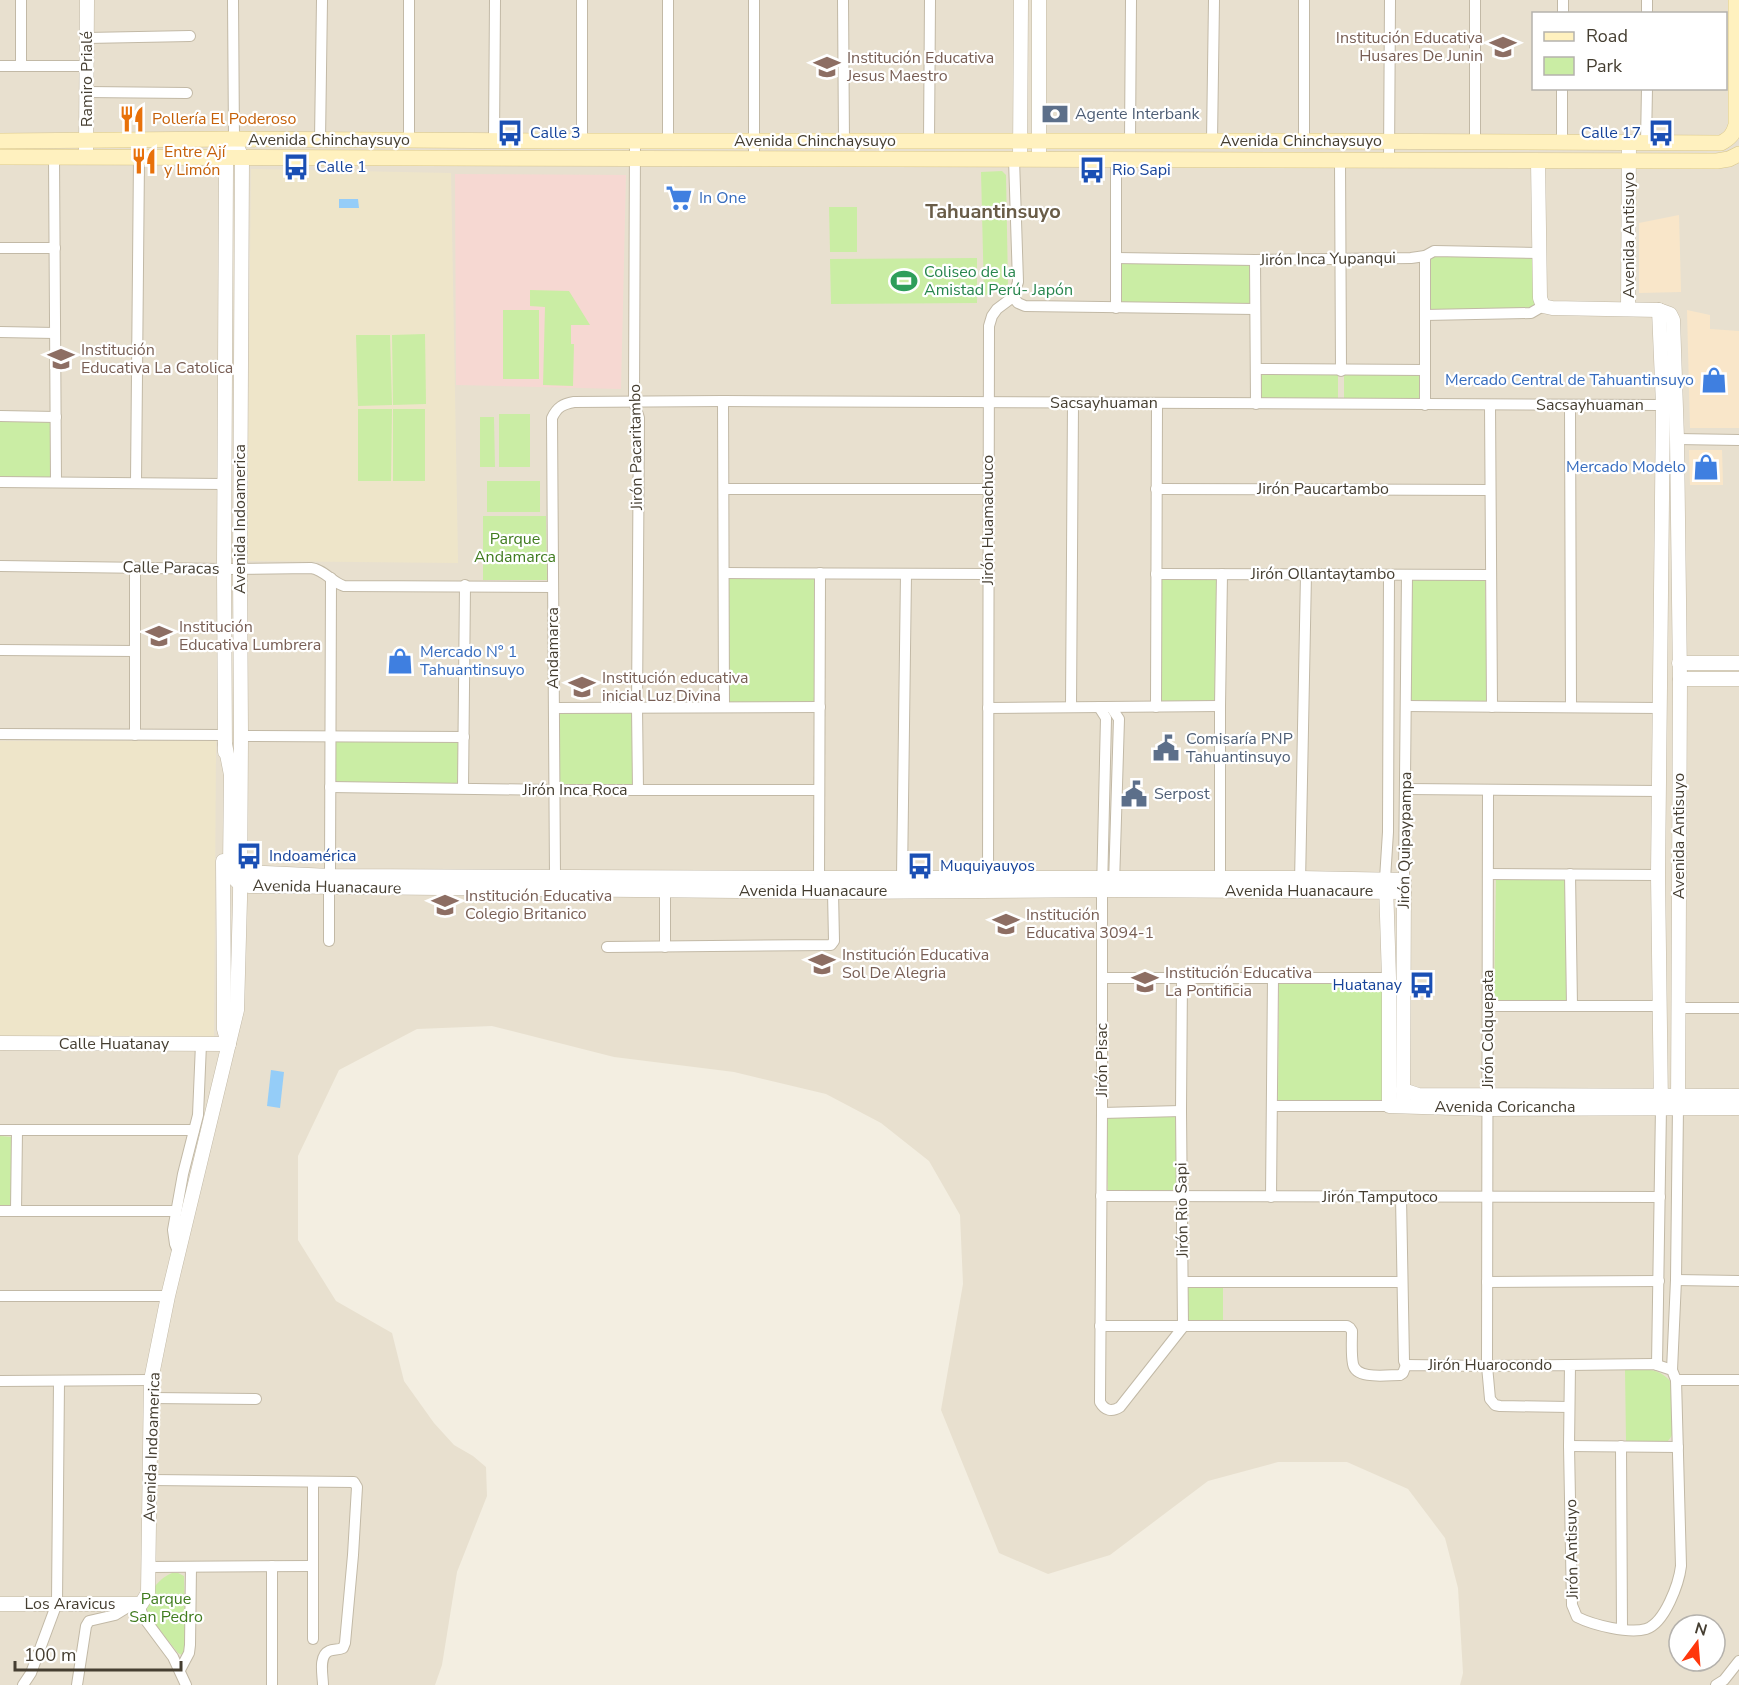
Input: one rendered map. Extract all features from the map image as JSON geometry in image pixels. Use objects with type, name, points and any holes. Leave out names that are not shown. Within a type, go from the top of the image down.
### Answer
[{"type":"main road","points":[[1629,142],[1721,142],[1729,139],[1733,134],[1736,124],[1737,0]]},
{"type":"main road","name":"Avenida Chinchaysuyo","points":[[0,141],[234,139],[1629,142]]},
{"type":"main road","name":"Avenida Antisuyo","points":[[1629,161],[1717,161],[1730,159],[1739,154]]},
{"type":"main road","name":"Avenida Chinchaysuyo","points":[[0,158],[1629,161]]},
{"type":"street","points":[[21,0],[21,66]]},
{"type":"street","name":"Ramiro Prialé","points":[[86,157],[87,0]]},
{"type":"street","name":"Avenida Indoamerica","points":[[137,1604],[148,1593],[151,1380],[168,1296],[237,1010],[241,736],[242,158],[234,139],[233,0]]},
{"type":"street","points":[[320,140],[322,0]]},
{"type":"street","points":[[409,0],[409,140]]},
{"type":"street","points":[[494,140],[495,0]]},
{"type":"street","points":[[582,0],[582,141]]},
{"type":"street","points":[[668,0],[668,141]]},
{"type":"street","points":[[754,0],[754,159]]},
{"type":"street","points":[[843,0],[844,141]]},
{"type":"street","points":[[929,141],[930,0]]},
{"type":"street","points":[[1021,0],[1020,141],[1017,159],[1018,282],[1013,297],[1025,306],[1255,309]]},
{"type":"street","points":[[1039,0],[1039,159]]},
{"type":"street","points":[[1130,141],[1131,0]]},
{"type":"street","points":[[1212,141],[1214,0]]},
{"type":"street","points":[[1304,0],[1304,141]]},
{"type":"street","points":[[1389,160],[1390,0]]},
{"type":"street","points":[[1475,0],[1475,142]]},
{"type":"street","points":[[87,38],[190,36]]},
{"type":"street","points":[[0,66],[87,66]]},
{"type":"street","points":[[1562,90],[1562,142]]},
{"type":"street","points":[[1647,90],[1647,142]]},
{"type":"street","points":[[87,92],[187,93]]},
{"type":"street","name":"Avenida Indoamerica","points":[[229,1044],[224,1029],[222,896],[225,740],[224,484],[226,158],[234,139]]},
{"type":"street","name":"Jirón Pacaritambo","points":[[635,141],[634,402],[639,418],[638,790]]},
{"type":"street","name":"Avenida Antisuyo","points":[[1628,309],[1629,142]]},
{"type":"street","points":[[54,157],[56,482]]},
{"type":"street","points":[[136,483],[139,158]]},
{"type":"street","points":[[1116,160],[1116,308]]},
{"type":"street","points":[[1340,160],[1341,370]]},
{"type":"street","points":[[1425,315],[1532,313],[1543,306],[1539,298],[1538,161]]},
{"type":"street","points":[[0,248],[55,248]]},
{"type":"street","name":"Jirón Inca Yupanqui","points":[[1116,258],[1341,259],[1411,258],[1425,256],[1434,251],[1539,253]]},
{"type":"street","points":[[1425,256],[1425,405]]},
{"type":"street","points":[[1255,260],[1256,404]]},
{"type":"street","name":"Jirón Huamachuco","points":[[988,884],[988,326],[997,309],[1013,297]]},
{"type":"street","name":"Avenida Antisuyo","points":[[1543,306],[1659,310],[1670,314],[1673,320],[1680,679],[1674,1375]]},
{"type":"street","name":"Avenida Antisuyo","points":[[1657,1365],[1661,1102],[1659,874],[1663,405],[1659,310]]},
{"type":"street","points":[[0,332],[55,333]]},
{"type":"street","points":[[1256,369],[1425,370]]},
{"type":"street","points":[[723,401],[724,707]]},
{"type":"street","name":"Sacsayhuaman","points":[[552,418],[556,410],[564,404],[574,402],[1663,405]]},
{"type":"street","points":[[1071,707],[1073,403]]},
{"type":"street","points":[[1156,403],[1156,707]]},
{"type":"street","points":[[1490,405],[1492,707]]},
{"type":"street","points":[[1570,405],[1571,707]]},
{"type":"street","points":[[0,416],[56,417]]},
{"type":"street","name":"Andamarca","points":[[552,418],[555,877]]},
{"type":"street","points":[[1677,440],[1739,440]]},
{"type":"street","points":[[0,482],[224,484]]},
{"type":"street","points":[[724,489],[988,489]]},
{"type":"street","name":"Jirón Paucartambo","points":[[1156,489],[1490,490]]},
{"type":"street","name":"Calle Paracas","points":[[0,566],[311,568],[321,571],[344,586],[553,587]]},
{"type":"street","points":[[135,568],[135,735]]},
{"type":"street","points":[[724,573],[988,574]]},
{"type":"street","points":[[607,947],[831,945],[834,941],[824,887],[819,790],[820,573]]},
{"type":"street","points":[[902,878],[906,574]]},
{"type":"street","name":"Jirón Ollantaytambo","points":[[1156,574],[1491,575]]},
{"type":"street","points":[[1220,878],[1222,574]]},
{"type":"street","points":[[1300,884],[1306,574]]},
{"type":"street","name":"Avenida Huanacaure","points":[[1386,885],[1389,574]]},
{"type":"street","name":"Jirón Quipaypampa","points":[[1396,1106],[1403,1090],[1407,575]]},
{"type":"street","points":[[329,940],[331,578]]},
{"type":"street","points":[[464,788],[465,585]]},
{"type":"street","points":[[0,650],[135,651]]},
{"type":"street","points":[[1679,663],[1739,663]]},
{"type":"street","points":[[1680,679],[1739,679]]},
{"type":"street","points":[[988,708],[1220,706]]},
{"type":"street","points":[[1406,706],[1660,708]]},
{"type":"street","points":[[554,708],[820,707]]},
{"type":"street","name":"Jirón Pisac","points":[[1105,707],[1119,719],[1102,978],[1100,1402],[1103,1408],[1115,1410],[1120,1407],[1183,1327]]},
{"type":"street","points":[[0,734],[135,735],[225,740],[231,775],[230,869],[233,879],[240,878]]},
{"type":"street","points":[[241,736],[464,737]]},
{"type":"street","name":"Jirón Inca Roca","points":[[330,787],[819,790]]},
{"type":"street","points":[[1406,789],[1660,791]]},
{"type":"street","name":"Jirón Colquepata","points":[[1488,790],[1487,1282],[1490,1399],[1495,1405],[1500,1406],[1569,1407]]},
{"type":"street","points":[[1488,874],[1659,874]]},
{"type":"street","points":[[1570,874],[1572,1006]]},
{"type":"street","name":"Avenida Huanacaure","points":[[240,878],[250,886],[555,877],[824,887],[902,878],[988,884]]},
{"type":"street","name":"Avenida Huanacaure","points":[[1108,884],[1220,878],[1300,884]]},
{"type":"street","name":"Avenida Huanacaure","points":[[329,882],[665,889],[988,884],[1404,886]]},
{"type":"street","name":"Jirón Quipaypampa","points":[[1386,885],[1396,1106]]},
{"type":"street","points":[[665,889],[665,947]]},
{"type":"street","points":[[1102,978],[1389,978]]},
{"type":"street","name":"Jirón Rio Sapi","points":[[1182,978],[1183,1327]]},
{"type":"street","points":[[1271,1197],[1273,978]]},
{"type":"street","points":[[1488,1006],[1659,1006]]},
{"type":"street","points":[[1678,1008],[1739,1008]]},
{"type":"street","name":"Calle Huatanay","points":[[0,1043],[229,1044]]},
{"type":"street","name":"Avenida Indoamerica","points":[[179,1255],[173,1235],[175,1211],[198,1115],[201,1044]]},
{"type":"street","name":"Avenida Coricancha","points":[[1403,1090],[1418,1095],[1488,1102]]},
{"type":"street","name":"Avenida Coricancha","points":[[1272,1106],[1661,1102],[1739,1096]]},
{"type":"street","name":"Avenida Coricancha","points":[[1678,1101],[1739,1108]]},
{"type":"street","points":[[1102,1113],[1181,1111]]},
{"type":"street","points":[[0,1130],[194,1130]]},
{"type":"street","points":[[16,1130],[16,1211]]},
{"type":"street","name":"Jirón Tamputoco","points":[[1101,1196],[1660,1197]]},
{"type":"street","points":[[1401,1197],[1404,1361],[1407,1365]]},
{"type":"street","points":[[0,1211],[175,1211]]},
{"type":"street","points":[[1676,1280],[1739,1281]]},
{"type":"street","points":[[1487,1282],[1659,1281]]},
{"type":"street","points":[[1183,1282],[1402,1282]]},
{"type":"street","points":[[0,1296],[168,1296]]},
{"type":"street","name":"Jirón Huarocondo","points":[[1100,1326],[1347,1326],[1352,1331],[1353,1366],[1356,1371],[1367,1375],[1400,1375],[1407,1365],[1657,1365],[1674,1375],[1739,1380]]},
{"type":"street","name":"Jirón Antisuyo","points":[[1570,1365],[1572,1605],[1577,1617],[1609,1628],[1647,1629],[1655,1624],[1674,1594],[1680,1576],[1682,1554],[1674,1375]]},
{"type":"street","points":[[0,1381],[151,1380]]},
{"type":"street","points":[[18,1685],[23,1685],[31,1673],[57,1604],[59,1381]]},
{"type":"street","points":[[151,1398],[256,1399]]},
{"type":"street","points":[[1569,1446],[1678,1446]]},
{"type":"street","points":[[1622,1446],[1622,1629]]},
{"type":"street","points":[[150,1480],[354,1482],[357,1487],[355,1534],[345,1643],[344,1648],[326,1653],[322,1662],[323,1685]]},
{"type":"street","points":[[313,1482],[313,1639]]},
{"type":"street","points":[[272,1566],[272,1685]]},
{"type":"street","points":[[148,1567],[313,1566]]},
{"type":"street","points":[[180,1670],[189,1653],[190,1645],[191,1567]]},
{"type":"street","name":"Los Aravicus","points":[[0,1604],[137,1604]]},
{"type":"street","points":[[77,1685],[86,1626],[89,1622],[115,1615],[137,1604],[144,1618],[174,1657],[186,1685]]},
{"type":"street","points":[[1716,1685],[1724,1680],[1739,1661]]},
{"type":"shaded area","points":[[0,0],[1739,0],[1739,1685],[1460,1685],[1463,1673],[1458,1588],[1445,1538],[1408,1489],[1347,1462],[1278,1462],[1208,1481],[1110,1555],[1048,1574],[999,1553],[941,1410],[963,1284],[960,1215],[929,1161],[881,1123],[826,1094],[734,1072],[614,1057],[492,1026],[417,1029],[339,1070],[298,1156],[298,1240],[336,1301],[392,1333],[404,1381],[434,1423],[454,1445],[486,1467],[487,1496],[457,1572],[442,1665],[435,1685],[0,1685]]},
{"type":"shaded area","points":[[251,169],[451,173],[458,563],[247,561]]},
{"type":"shaded area","points":[[455,174],[626,175],[621,389],[456,385]]},
{"type":"shaded area","points":[[1679,215],[1681,292],[1639,293],[1639,223]]},
{"type":"shaded area","name":"Mercado Central de Tahuantinsuyo","points":[[1687,310],[1710,315],[1710,329],[1739,331],[1739,428],[1690,428]]},
{"type":"shaded area","name":"Mercado Modelo","points":[[1689,450],[1722,450],[1723,485],[1690,485]]},
{"type":"shaded area","points":[[0,741],[216,741],[214,1037],[0,1036]]},
{"type":"green space","points":[[1002,171],[1006,175],[1008,285],[984,296],[981,172]]},
{"type":"green space","points":[[829,207],[857,207],[857,252],[830,252]]},
{"type":"green space","points":[[1429,256],[1535,256],[1535,310],[1430,311]]},
{"type":"green space","name":"Coliseo de la Amistad Perú- Japón","points":[[977,258],[977,303],[831,304],[830,259]]},
{"type":"green space","points":[[1119,260],[1252,263],[1252,306],[1120,305]]},
{"type":"green space","points":[[530,290],[569,291],[590,325],[571,325],[571,344],[574,344],[573,386],[543,385],[545,307],[530,306]]},
{"type":"green space","points":[[503,310],[539,310],[539,379],[503,379]]},
{"type":"green space","points":[[425,334],[426,404],[393,405],[392,335]]},
{"type":"green space","points":[[356,335],[390,335],[392,405],[358,406]]},
{"type":"green space","points":[[1260,373],[1338,374],[1338,400],[1261,400]]},
{"type":"green space","points":[[1422,373],[1422,401],[1344,401],[1344,374]]},
{"type":"green space","points":[[358,409],[392,409],[391,481],[358,481]]},
{"type":"green space","points":[[393,409],[425,409],[425,481],[393,481]]},
{"type":"green space","points":[[499,414],[530,414],[530,467],[499,467]]},
{"type":"green space","points":[[480,417],[494,417],[495,467],[480,467]]},
{"type":"green space","points":[[0,419],[51,419],[51,479],[0,479]]},
{"type":"green space","points":[[487,481],[540,481],[540,512],[487,512]]},
{"type":"green space","name":"Parque Andamarca","points":[[483,516],[546,516],[547,580],[483,580]]},
{"type":"green space","points":[[728,577],[819,578],[819,703],[728,703]]},
{"type":"green space","points":[[1159,578],[1219,579],[1217,703],[1160,703]]},
{"type":"green space","points":[[1485,579],[1487,701],[1411,702],[1411,580]]},
{"type":"green space","points":[[558,712],[632,712],[633,785],[560,785]]},
{"type":"green space","points":[[333,740],[462,740],[462,785],[333,783]]},
{"type":"green space","points":[[1496,878],[1567,878],[1568,1002],[1494,1002]]},
{"type":"green space","points":[[1279,983],[1384,983],[1385,1100],[1278,1101]]},
{"type":"green space","points":[[1106,1117],[1177,1117],[1177,1192],[1108,1192]]},
{"type":"green space","points":[[0,1136],[12,1137],[11,1208],[0,1208]]},
{"type":"green space","points":[[1188,1288],[1223,1288],[1223,1322],[1188,1322]]},
{"type":"green space","points":[[1625,1370],[1656,1371],[1671,1382],[1673,1433],[1668,1441],[1626,1441]]},
{"type":"green space","name":"Parque San Pedro","points":[[172,1573],[184,1576],[186,1648],[182,1655],[148,1615],[146,1609],[152,1590]]},
{"type":"water","points":[[339,199],[358,199],[359,208],[339,208]]},
{"type":"water","points":[[271,1070],[284,1072],[280,1108],[267,1106]]},
{"type":"place","name":"Institución Educativa Husares De Junin","points":[[1503,47]]},
{"type":"place","name":"Institución Educativa Jesus Maestro","points":[[827,67]]},
{"type":"place","name":"Agente Interbank","points":[[1055,114]]},
{"type":"place","name":"Pollería El Poderoso","points":[[132,119]]},
{"type":"place","name":"Calle 3","points":[[510,133]]},
{"type":"place","name":"Calle 17","points":[[1661,133]]},
{"type":"place","name":"Entre Ají y Limón","points":[[144,161]]},
{"type":"place","name":"Calle 1","points":[[296,167]]},
{"type":"place","name":"Rio Sapi","points":[[1092,170]]},
{"type":"place","name":"In One","points":[[679,198]]},
{"type":"place","name":"Coliseo de la Amistad Perú- Japón","points":[[904,281]]},
{"type":"place","name":"Institución Educativa La Catolica","points":[[61,359]]},
{"type":"place","name":"Mercado Central de Tahuantinsuyo","points":[[1714,380]]},
{"type":"place","name":"Mercado Modelo","points":[[1706,467]]},
{"type":"place","name":"Institución Educativa Lumbrera","points":[[159,636]]},
{"type":"place","name":"Mercado N° 1 Tahuantinsuyo","points":[[400,661]]},
{"type":"place","name":"Institución educativa inicial Luz Divina","points":[[582,687]]},
{"type":"place","name":"Comisaría PNP Tahuantinsuyo","points":[[1166,748]]},
{"type":"place","name":"Serpost","points":[[1134,794]]},
{"type":"place","name":"Indoamérica","points":[[249,856]]},
{"type":"place","name":"Muquiyauyos","points":[[920,866]]},
{"type":"place","name":"Institución Educativa Colegio Britanico","points":[[445,905]]},
{"type":"place","name":"Institución Educativa 3094-1","points":[[1006,924]]},
{"type":"place","name":"Institución Educativa Sol De Alegria","points":[[822,964]]},
{"type":"place","name":"Institución Educativa La Pontificia","points":[[1145,982]]},
{"type":"place","name":"Huatanay","points":[[1422,985]]},
{"type":"district","name":"Tahuantinsuyo","points":[[993,211]]}]
